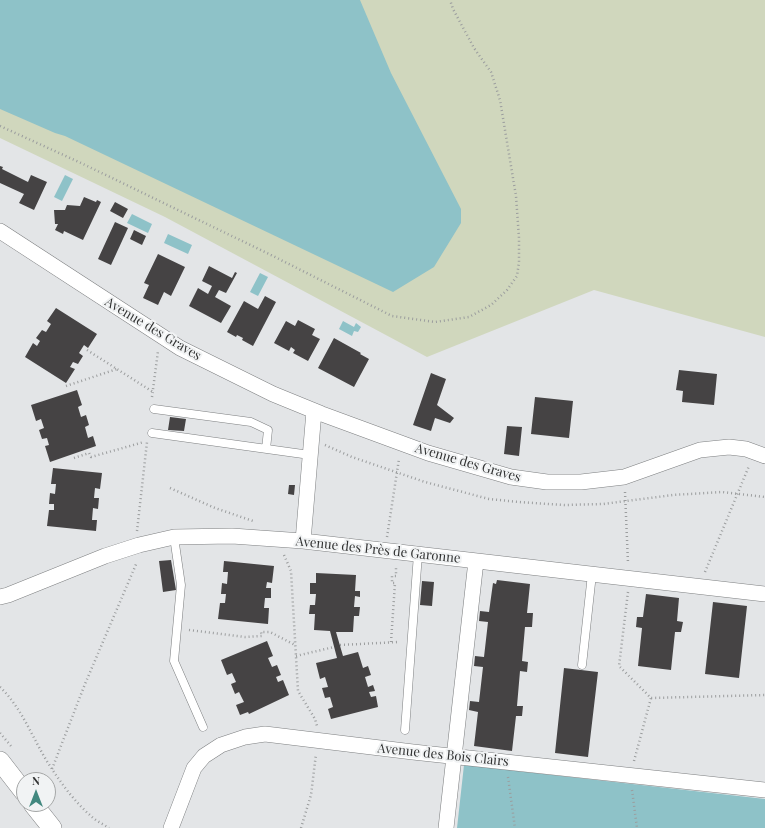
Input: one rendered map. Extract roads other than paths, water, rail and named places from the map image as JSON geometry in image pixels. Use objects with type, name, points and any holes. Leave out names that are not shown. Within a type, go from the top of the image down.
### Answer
[{"type":"street","name":"Avenue des Graves","points":[[0,232],[180,348],[273,394],[314,411],[401,443],[473,466],[518,478],[547,482],[581,482],[624,477],[700,450],[729,447],[746,449],[759,454]]},
{"type":"street","points":[[303,541],[314,411]]},
{"type":"street","name":"Avenue des Près de Garonne","points":[[0,597],[139,544],[174,537],[232,536],[303,541],[765,594]]},
{"type":"street","points":[[446,828],[476,561]]},
{"type":"street","name":"Avenue des Bois Clairs","points":[[172,828],[194,768],[204,756],[221,745],[245,737],[265,734],[765,790]]},
{"type":"street","points":[[0,761],[16,782]]},
{"type":"street","points":[[39,812],[52,828]]},
{"type":"lane","points":[[154,409],[251,422],[268,430],[266,449]]},
{"type":"lane","points":[[152,433],[310,455]]},
{"type":"lane","points":[[174,537],[181,585],[174,661],[203,727]]},
{"type":"lane","points":[[404,730],[418,554]]},
{"type":"lane","points":[[582,665],[592,574]]},
{"type":"water","points":[[0,0],[360,0],[391,73],[461,209],[461,223],[434,267],[393,292],[65,136],[0,109]]},
{"type":"water","points":[[65,175],[73,179],[62,201],[54,197]]},
{"type":"water","points":[[132,214],[152,224],[148,233],[127,223]]},
{"type":"water","points":[[168,234],[192,245],[188,254],[164,243]]},
{"type":"water","points":[[260,273],[268,277],[258,296],[250,292]]},
{"type":"water","points":[[343,321],[354,327],[356,323],[361,327],[358,332],[354,331],[352,336],[339,329]]},
{"type":"water","points":[[464,765],[765,799],[765,828],[457,828]]}]
